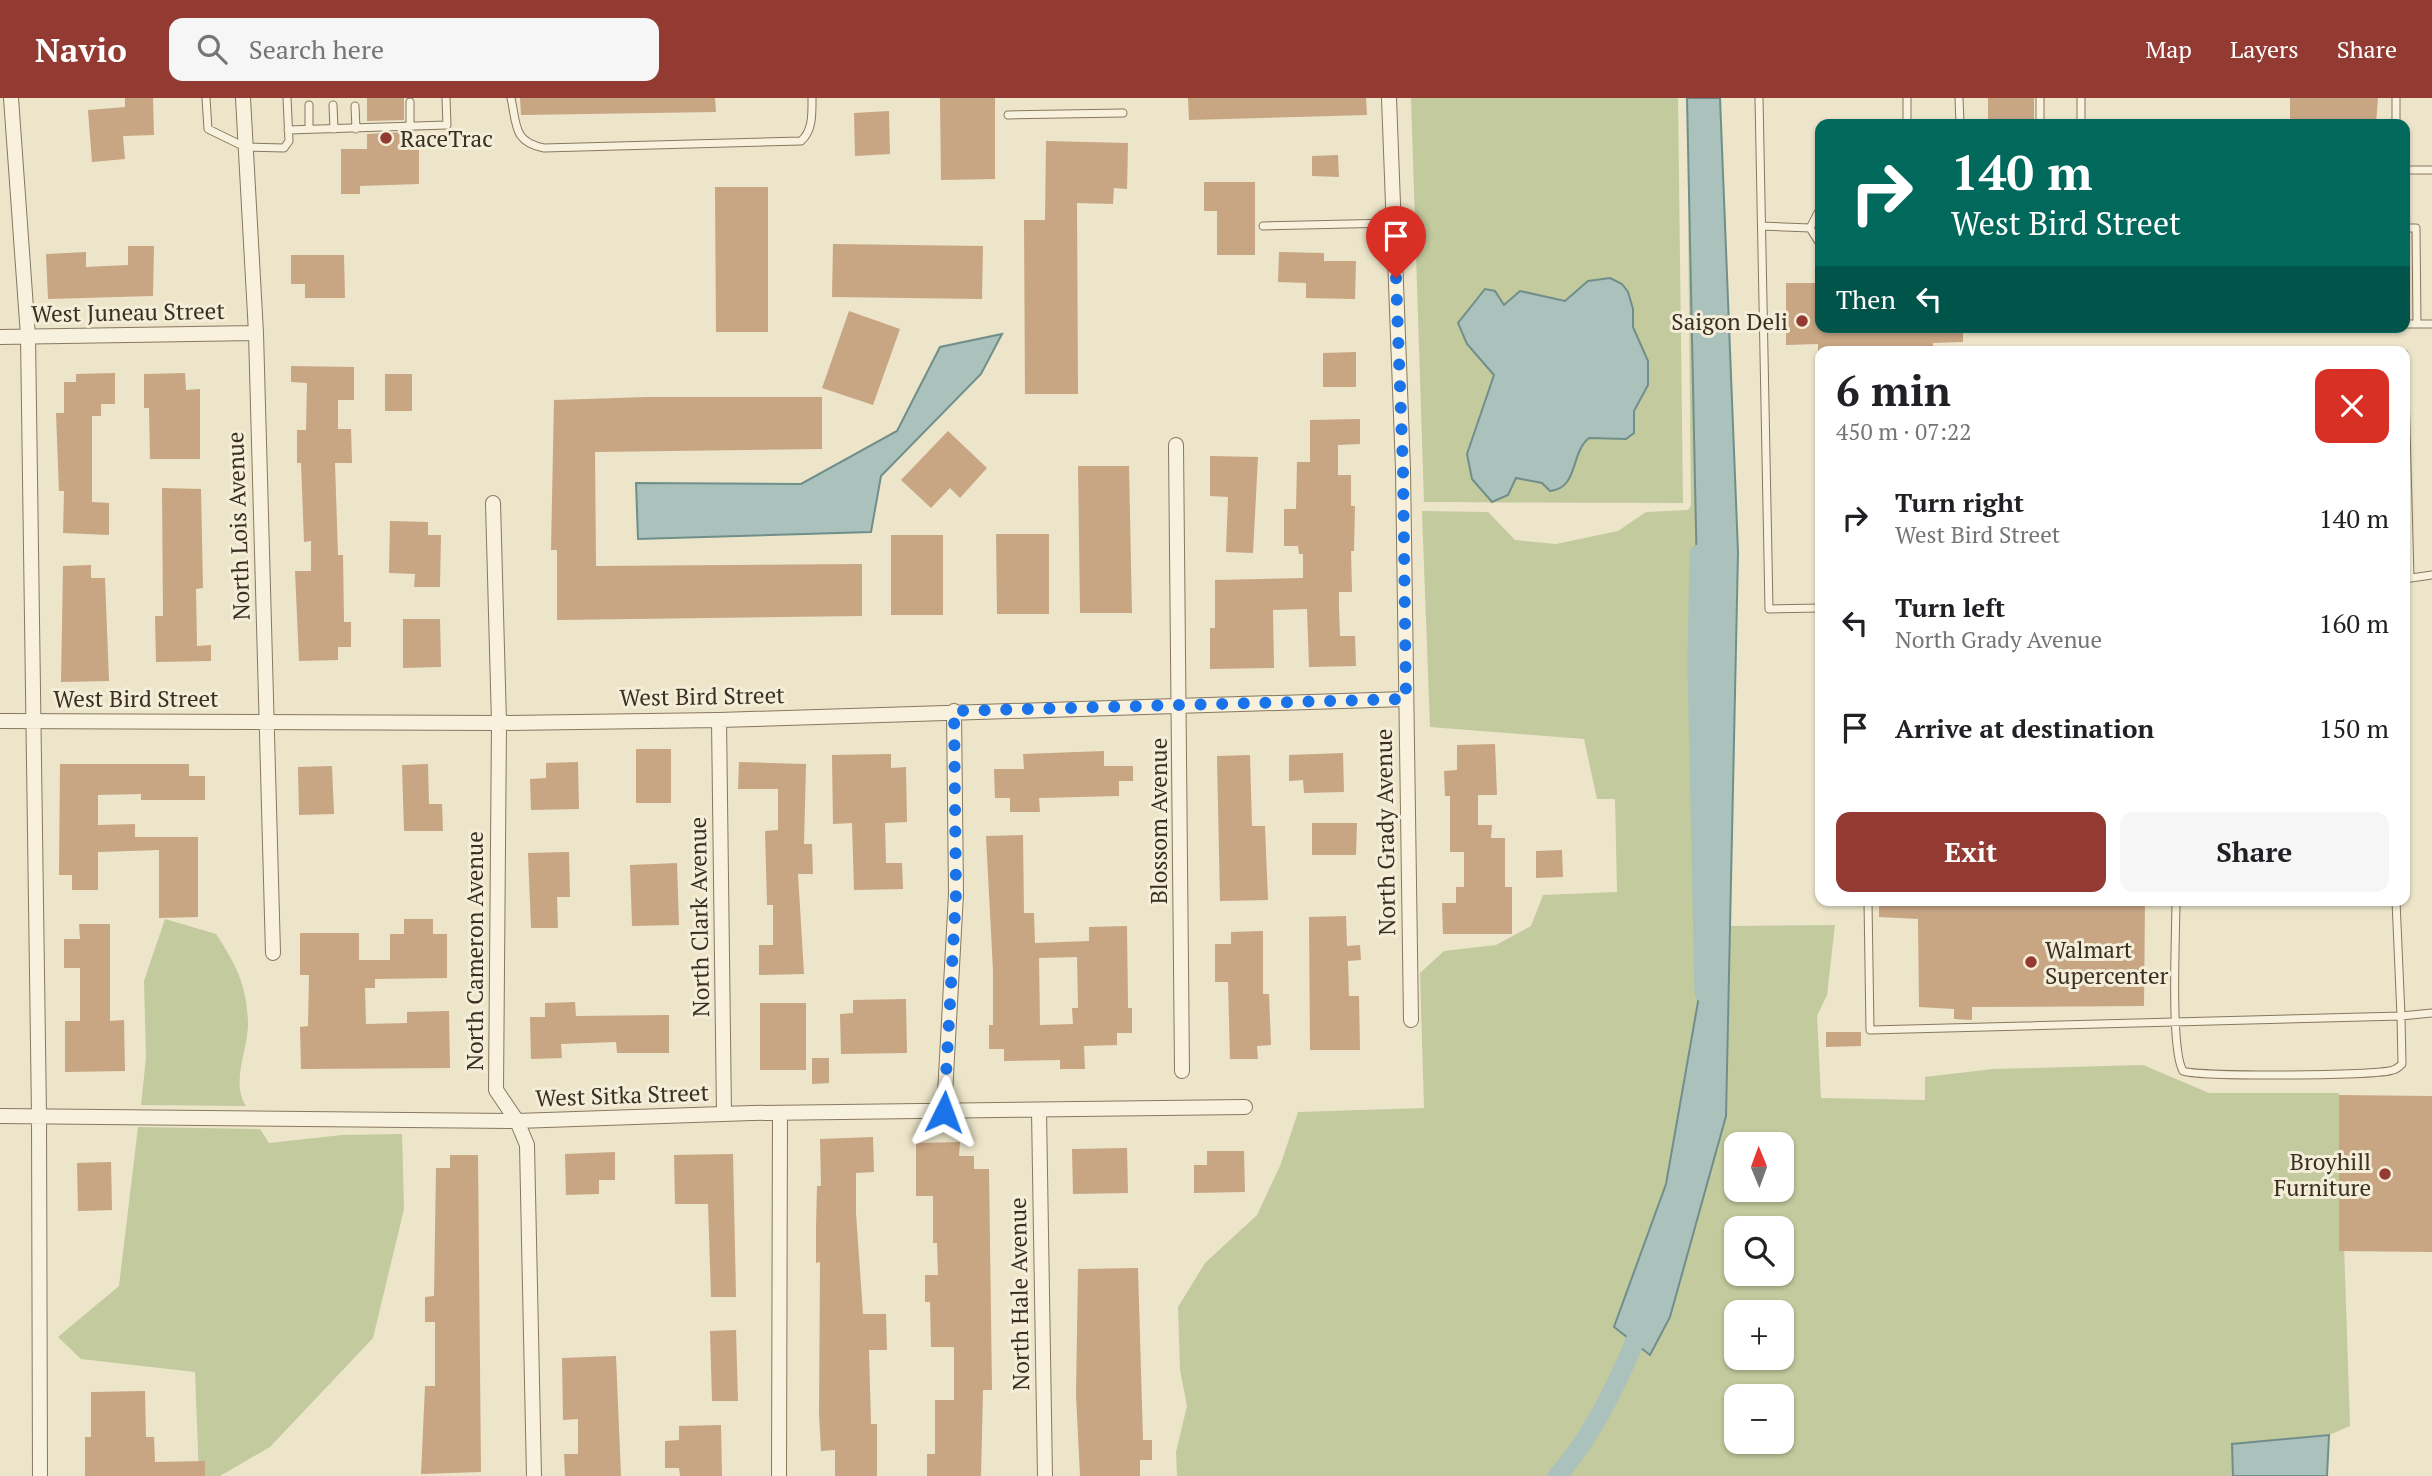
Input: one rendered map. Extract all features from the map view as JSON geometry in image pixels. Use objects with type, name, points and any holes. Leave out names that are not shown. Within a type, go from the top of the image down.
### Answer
[{"type":"street","points":[[11,98],[28,336],[39,1115],[40,1476]]},
{"type":"street","name":"North Lois Avenue","points":[[243,98],[256,333],[273,953]]},
{"type":"street","name":"North Grady Avenue","points":[[1389,98],[1403,469],[1411,1020]]},
{"type":"street","name":"West Juneau Street","points":[[0,337],[256,333]]},
{"type":"street","name":"Blossom Avenue","points":[[1176,445],[1182,1071]]},
{"type":"street","name":"North Cameron Avenue","points":[[493,503],[499,723],[496,1090],[517,1121],[527,1145],[534,1476]]},
{"type":"street","name":"West Bird Street","points":[[0,721],[499,723],[719,720],[1406,699]]},
{"type":"street","points":[[944,1112],[956,894],[954,711]]},
{"type":"street","name":"North Clark Avenue","points":[[719,720],[724,1114]]},
{"type":"street","name":"West Sitka Street","points":[[0,1116],[517,1121],[724,1114],[1245,1107]]},
{"type":"street","name":"North Hale Avenue","points":[[1039,1111],[1045,1476]]},
{"type":"street","points":[[779,1476],[780,1113]]},
{"type":"lane","points":[[206,98],[208,129],[245,147],[284,148],[288,145],[287,98]]},
{"type":"lane","points":[[288,130],[447,125],[446,98]]},
{"type":"lane","points":[[511,98],[519,136],[527,145],[544,148],[801,141],[806,137],[812,117],[812,98]]},
{"type":"lane","points":[[1759,98],[1769,609],[1815,608]]},
{"type":"lane","points":[[1907,98],[1907,119]]},
{"type":"lane","points":[[1959,98],[1959,119]]},
{"type":"lane","points":[[2040,98],[2040,119]]},
{"type":"lane","points":[[2081,98],[2081,119]]},
{"type":"lane","points":[[2396,98],[2396,119]]},
{"type":"lane","points":[[410,102],[410,127]]},
{"type":"lane","points":[[309,105],[309,129]]},
{"type":"lane","points":[[333,105],[334,129]]},
{"type":"lane","points":[[355,106],[356,129]]},
{"type":"lane","points":[[1007,115],[1122,113]]},
{"type":"lane","points":[[2410,170],[2432,170]]},
{"type":"lane","points":[[1810,228],[1815,218]]},
{"type":"lane","points":[[1262,226],[1394,223]]},
{"type":"lane","points":[[1762,226],[1810,228]]},
{"type":"lane","points":[[1810,228],[1815,236]]},
{"type":"lane","points":[[2410,228],[2416,228],[2417,324]]},
{"type":"lane","points":[[2410,324],[2432,324]]},
{"type":"lane","points":[[2410,578],[2432,575]]},
{"type":"lane","points":[[1868,906],[1870,1030],[2432,1013]]},
{"type":"lane","points":[[2176,906],[2177,1058],[2183,1071],[2188,1073],[2351,1073],[2391,1071],[2402,1064],[2396,906]]},
{"type":"green space","points":[[1411,98],[1678,98],[1683,503],[1424,502]]},
{"type":"green space","points":[[1688,212],[1698,547],[1705,962],[1666,1184],[1614,1327],[1650,1355],[1670,1317],[1726,1116],[1730,926],[1835,925],[1827,995],[1817,1016],[1821,1098],[1925,1100],[1925,1077],[1993,1069],[2143,1065],[2209,1093],[2339,1093],[2350,1426],[2329,1435],[2232,1444],[2233,1476],[1177,1476],[1176,1452],[1187,1406],[1180,1370],[1178,1307],[1205,1263],[1257,1215],[1280,1166],[1298,1112],[1424,1108],[1420,973],[1444,951],[1496,945],[1531,926],[1543,895],[1617,892],[1615,799],[1597,799],[1584,739],[1430,727],[1422,511],[1488,512],[1515,540],[1556,544],[1618,531],[1646,512],[1688,510],[1691,505]]},
{"type":"green space","points":[[165,919],[216,934],[239,975],[248,1021],[240,1076],[246,1106],[141,1105],[146,1058],[144,981]]},
{"type":"green space","points":[[138,1127],[260,1129],[269,1143],[342,1135],[402,1134],[404,1209],[373,1338],[270,1447],[220,1476],[199,1476],[195,1372],[81,1359],[58,1337],[119,1286]]},
{"type":"water","points":[[1687,98],[1720,98],[1738,552],[1726,1116],[1670,1317],[1650,1355],[1614,1327],[1666,1184],[1705,962]]},
{"type":"water","points":[[1610,278],[1622,284],[1628,292],[1633,309],[1633,327],[1648,361],[1648,385],[1634,411],[1634,433],[1626,439],[1589,438],[1579,452],[1566,484],[1559,488],[1550,491],[1542,483],[1516,478],[1508,495],[1492,502],[1472,479],[1467,454],[1494,375],[1467,344],[1458,323],[1485,289],[1495,291],[1504,305],[1520,291],[1565,301],[1588,281]]},
{"type":"water","points":[[1002,334],[981,374],[881,476],[871,532],[638,539],[636,483],[801,484],[897,431],[940,347]]},
{"type":"water","points":[[2329,1435],[2327,1476],[2233,1476],[2232,1444]]},
{"type":"building","points":[[125,98],[153,98],[154,135],[123,136],[125,159],[92,162],[88,110],[125,107]]},
{"type":"building","points":[[367,98],[404,98],[404,120],[367,121]]},
{"type":"building","points":[[520,98],[715,98],[716,112],[521,115]]},
{"type":"building","points":[[940,98],[995,98],[995,179],[941,180]]},
{"type":"building","points":[[1188,98],[1366,98],[1367,115],[1189,120]]},
{"type":"building","points":[[1988,98],[2034,98],[2034,119],[1988,119]]},
{"type":"building","points":[[2290,98],[2378,98],[2376,119],[2290,119]]},
{"type":"building","points":[[889,111],[890,154],[855,156],[854,113]]},
{"type":"building","name":"RaceTrac","points":[[404,132],[405,148],[419,148],[419,184],[360,186],[360,194],[341,194],[341,149],[367,149],[367,134]]},
{"type":"building","points":[[1046,141],[1128,143],[1127,189],[1114,188],[1113,204],[1077,203],[1078,394],[1025,394],[1024,220],[1045,220]]},
{"type":"building","points":[[1338,155],[1339,177],[1312,176],[1312,156]]},
{"type":"building","points":[[1204,182],[1255,182],[1255,255],[1217,255],[1217,211],[1204,211]]},
{"type":"building","points":[[715,187],[768,187],[768,332],[716,332]]},
{"type":"building","points":[[833,244],[983,246],[982,299],[832,297]]},
{"type":"building","points":[[128,246],[154,246],[153,296],[48,299],[46,254],[86,252],[86,267],[128,265]]},
{"type":"building","points":[[1279,252],[1324,253],[1324,261],[1356,261],[1355,299],[1306,298],[1306,283],[1278,282]]},
{"type":"building","points":[[291,255],[344,255],[345,298],[305,298],[305,284],[291,284]]},
{"type":"building","points":[[1786,283],[1815,283],[1815,333],[1963,333],[1963,342],[1933,343],[1933,346],[1786,345]]},
{"type":"building","points":[[849,311],[900,329],[873,405],[822,388]]},
{"type":"building","points":[[1356,352],[1356,387],[1323,387],[1323,353]]},
{"type":"building","points":[[291,366],[354,367],[354,400],[338,400],[338,429],[351,429],[352,463],[335,463],[338,555],[343,555],[344,622],[351,622],[351,647],[338,647],[338,660],[299,661],[295,571],[311,571],[311,541],[304,542],[301,463],[297,463],[297,430],[306,430],[307,383],[291,382]]},
{"type":"building","points":[[115,373],[115,404],[101,404],[101,416],[92,416],[92,502],[109,503],[109,535],[63,533],[64,491],[59,491],[56,413],[64,413],[64,382],[76,382],[76,374]]},
{"type":"building","points":[[185,373],[186,390],[200,389],[200,459],[150,459],[149,408],[144,408],[144,374]]},
{"type":"building","points":[[385,374],[412,374],[412,411],[385,411]]},
{"type":"building","points":[[822,397],[822,449],[595,452],[596,566],[862,564],[862,616],[557,620],[557,550],[551,550],[554,400]]},
{"type":"building","points":[[1360,419],[1360,444],[1338,445],[1338,475],[1351,475],[1351,506],[1355,506],[1354,551],[1351,551],[1352,592],[1339,592],[1340,636],[1355,636],[1356,666],[1309,667],[1307,609],[1273,610],[1274,668],[1210,669],[1210,628],[1215,628],[1215,580],[1303,578],[1303,554],[1299,554],[1298,546],[1284,546],[1284,509],[1296,509],[1297,462],[1310,462],[1310,420]]},
{"type":"building","points":[[948,431],[987,468],[960,498],[950,488],[931,508],[901,480]]},
{"type":"building","points":[[1210,456],[1258,457],[1253,553],[1226,552],[1228,497],[1210,496]]},
{"type":"building","points":[[1078,466],[1129,466],[1132,613],[1080,613]]},
{"type":"building","points":[[162,488],[201,489],[203,588],[196,589],[197,646],[211,645],[211,661],[156,662],[155,616],[163,616]]},
{"type":"building","points":[[390,521],[428,522],[428,535],[441,535],[440,587],[414,587],[415,574],[389,573]]},
{"type":"building","points":[[996,534],[1049,534],[1049,614],[997,614]]},
{"type":"building","points":[[891,535],[943,535],[943,615],[891,615]]},
{"type":"building","points":[[91,565],[91,578],[105,578],[109,681],[61,682],[63,566]]},
{"type":"building","points":[[403,619],[440,619],[441,667],[403,668]]},
{"type":"building","points":[[1495,744],[1497,795],[1478,795],[1478,825],[1492,825],[1491,838],[1505,838],[1505,887],[1512,887],[1512,934],[1443,934],[1442,903],[1456,903],[1456,887],[1464,887],[1464,852],[1450,852],[1450,796],[1445,796],[1444,771],[1457,770],[1457,745]]},
{"type":"building","points":[[636,749],[671,749],[671,803],[636,803]]},
{"type":"building","points":[[1104,751],[1104,766],[1133,766],[1133,781],[1119,781],[1119,796],[1039,798],[1040,812],[1010,812],[1010,798],[995,798],[994,769],[1024,769],[1023,754]]},
{"type":"building","points":[[1343,753],[1344,792],[1304,793],[1303,780],[1289,781],[1289,755]]},
{"type":"building","points":[[891,754],[891,768],[906,767],[907,822],[885,823],[886,863],[902,863],[903,889],[854,890],[852,823],[833,824],[832,755]]},
{"type":"building","points":[[1250,755],[1252,826],[1265,826],[1268,900],[1220,901],[1217,756]]},
{"type":"building","points":[[578,762],[579,809],[531,810],[530,779],[546,778],[546,763]]},
{"type":"building","points":[[739,762],[806,764],[804,844],[812,844],[813,874],[798,874],[804,974],[759,975],[759,945],[773,945],[773,905],[767,905],[765,831],[778,830],[778,789],[738,789]]},
{"type":"building","points":[[60,764],[189,764],[189,776],[205,776],[205,800],[141,800],[141,794],[98,795],[98,825],[135,824],[135,837],[198,837],[198,917],[159,918],[159,850],[98,852],[98,890],[72,890],[72,875],[59,875]]},
{"type":"building","points":[[428,764],[429,804],[442,804],[443,831],[404,831],[402,765]]},
{"type":"building","points":[[332,766],[334,814],[299,815],[298,767]]},
{"type":"building","points":[[1312,823],[1357,823],[1356,855],[1312,855]]},
{"type":"building","points":[[1023,835],[1024,913],[1034,913],[1035,943],[1089,941],[1089,927],[1127,926],[1128,1008],[1132,1008],[1132,1033],[1117,1033],[1117,1045],[1084,1046],[1085,1069],[1060,1069],[1060,1060],[1004,1061],[1004,1049],[989,1049],[989,1025],[993,1025],[993,971],[986,836]],"holes":[[[1077,957],[1078,1008],[1072,1008],[1073,1024],[1040,1025],[1039,958]]]},
{"type":"building","points":[[1562,850],[1563,877],[1536,878],[1536,851]]},
{"type":"building","points":[[569,852],[570,897],[557,897],[558,928],[531,928],[528,853]]},
{"type":"building","points":[[677,863],[679,925],[632,926],[630,865]]},
{"type":"building","name":"Walmart Supercenter","points":[[1879,906],[2145,906],[2144,1006],[1972,1007],[1972,1020],[1954,1019],[1954,1009],[1919,1007],[1918,919],[1879,917]]},
{"type":"building","points":[[1346,916],[1347,946],[1360,945],[1361,960],[1348,961],[1349,996],[1359,996],[1360,1050],[1310,1050],[1309,917]]},
{"type":"building","points":[[404,919],[433,919],[433,934],[447,934],[447,978],[375,979],[375,988],[365,988],[366,1024],[407,1023],[407,1012],[449,1011],[450,1068],[301,1069],[300,1027],[308,1026],[309,975],[300,975],[300,933],[359,933],[359,960],[390,960],[390,934],[404,934]]},
{"type":"building","points":[[79,924],[110,924],[110,1021],[124,1020],[125,1071],[65,1072],[65,1021],[80,1021],[80,968],[64,968],[64,939],[80,939]]},
{"type":"building","points":[[1263,931],[1263,994],[1269,994],[1271,1045],[1257,1046],[1258,1059],[1230,1059],[1228,982],[1215,982],[1215,944],[1231,944],[1231,932]]},
{"type":"building","points":[[906,999],[907,1053],[841,1054],[840,1014],[853,1013],[853,1000]]},
{"type":"building","points":[[575,1002],[576,1016],[669,1015],[669,1053],[617,1053],[616,1042],[561,1044],[562,1058],[531,1059],[530,1017],[545,1017],[545,1003]]},
{"type":"building","points":[[760,1003],[806,1003],[806,1070],[760,1070]]},
{"type":"building","points":[[1826,1032],[1861,1032],[1861,1046],[1826,1047]]},
{"type":"building","points":[[812,1058],[829,1058],[829,1083],[812,1084]]},
{"type":"building","name":"Broyhill Furniture","points":[[2339,1095],[2432,1096],[2432,1252],[2339,1251]]},
{"type":"building","points":[[873,1137],[874,1172],[856,1173],[856,1213],[863,1314],[886,1314],[887,1350],[869,1350],[871,1424],[877,1424],[877,1476],[835,1476],[835,1450],[821,1451],[819,1414],[820,1262],[816,1263],[816,1227],[817,1186],[821,1186],[820,1139]]},
{"type":"building","points":[[960,1142],[959,1156],[974,1156],[974,1169],[989,1169],[992,1390],[983,1390],[981,1476],[927,1476],[927,1454],[935,1454],[935,1400],[954,1400],[954,1347],[931,1347],[930,1302],[925,1302],[925,1275],[938,1275],[937,1243],[933,1243],[933,1196],[916,1196],[916,1143]]},
{"type":"building","points":[[1127,1148],[1128,1193],[1073,1194],[1072,1149]]},
{"type":"building","points":[[1207,1151],[1244,1151],[1245,1192],[1194,1193],[1194,1165],[1207,1165]]},
{"type":"building","points":[[615,1152],[615,1180],[599,1180],[599,1194],[566,1195],[565,1154]]},
{"type":"building","points":[[733,1154],[736,1297],[711,1297],[708,1204],[675,1204],[674,1155]]},
{"type":"building","points":[[450,1155],[478,1155],[481,1472],[421,1474],[425,1386],[435,1386],[435,1322],[425,1322],[425,1297],[434,1296],[436,1168],[450,1168]]},
{"type":"building","points":[[111,1162],[112,1210],[78,1211],[77,1163]]},
{"type":"building","points":[[1138,1268],[1143,1440],[1152,1440],[1152,1460],[1140,1460],[1140,1476],[1080,1476],[1076,1395],[1078,1269]]},
{"type":"building","points":[[736,1330],[738,1401],[712,1401],[710,1331]]},
{"type":"building","points":[[616,1356],[621,1476],[565,1476],[564,1454],[578,1454],[578,1419],[563,1420],[562,1358]]},
{"type":"building","points":[[145,1391],[146,1437],[154,1437],[155,1462],[205,1461],[205,1476],[85,1476],[85,1437],[91,1437],[91,1392]]},
{"type":"building","points":[[721,1425],[722,1476],[680,1476],[679,1468],[665,1468],[665,1441],[679,1440],[679,1426]]},
{"type":"waterway","points":[[1699,554],[1697,663],[1704,993]]},
{"type":"waterway","points":[[1557,1476],[1583,1443],[1607,1402],[1643,1319]]},
{"type":"place","name":"RaceTrac","points":[[386,138]]},
{"type":"place","name":"Saigon Deli","points":[[1802,321]]},
{"type":"place","name":"Walmart Supercenter","points":[[2031,962]]},
{"type":"place","name":"Broyhill Furniture","points":[[2385,1174]]},
{"type":"route","points":[[944,1112],[956,894],[954,711],[1406,699],[1403,469],[1396,278]]}]
